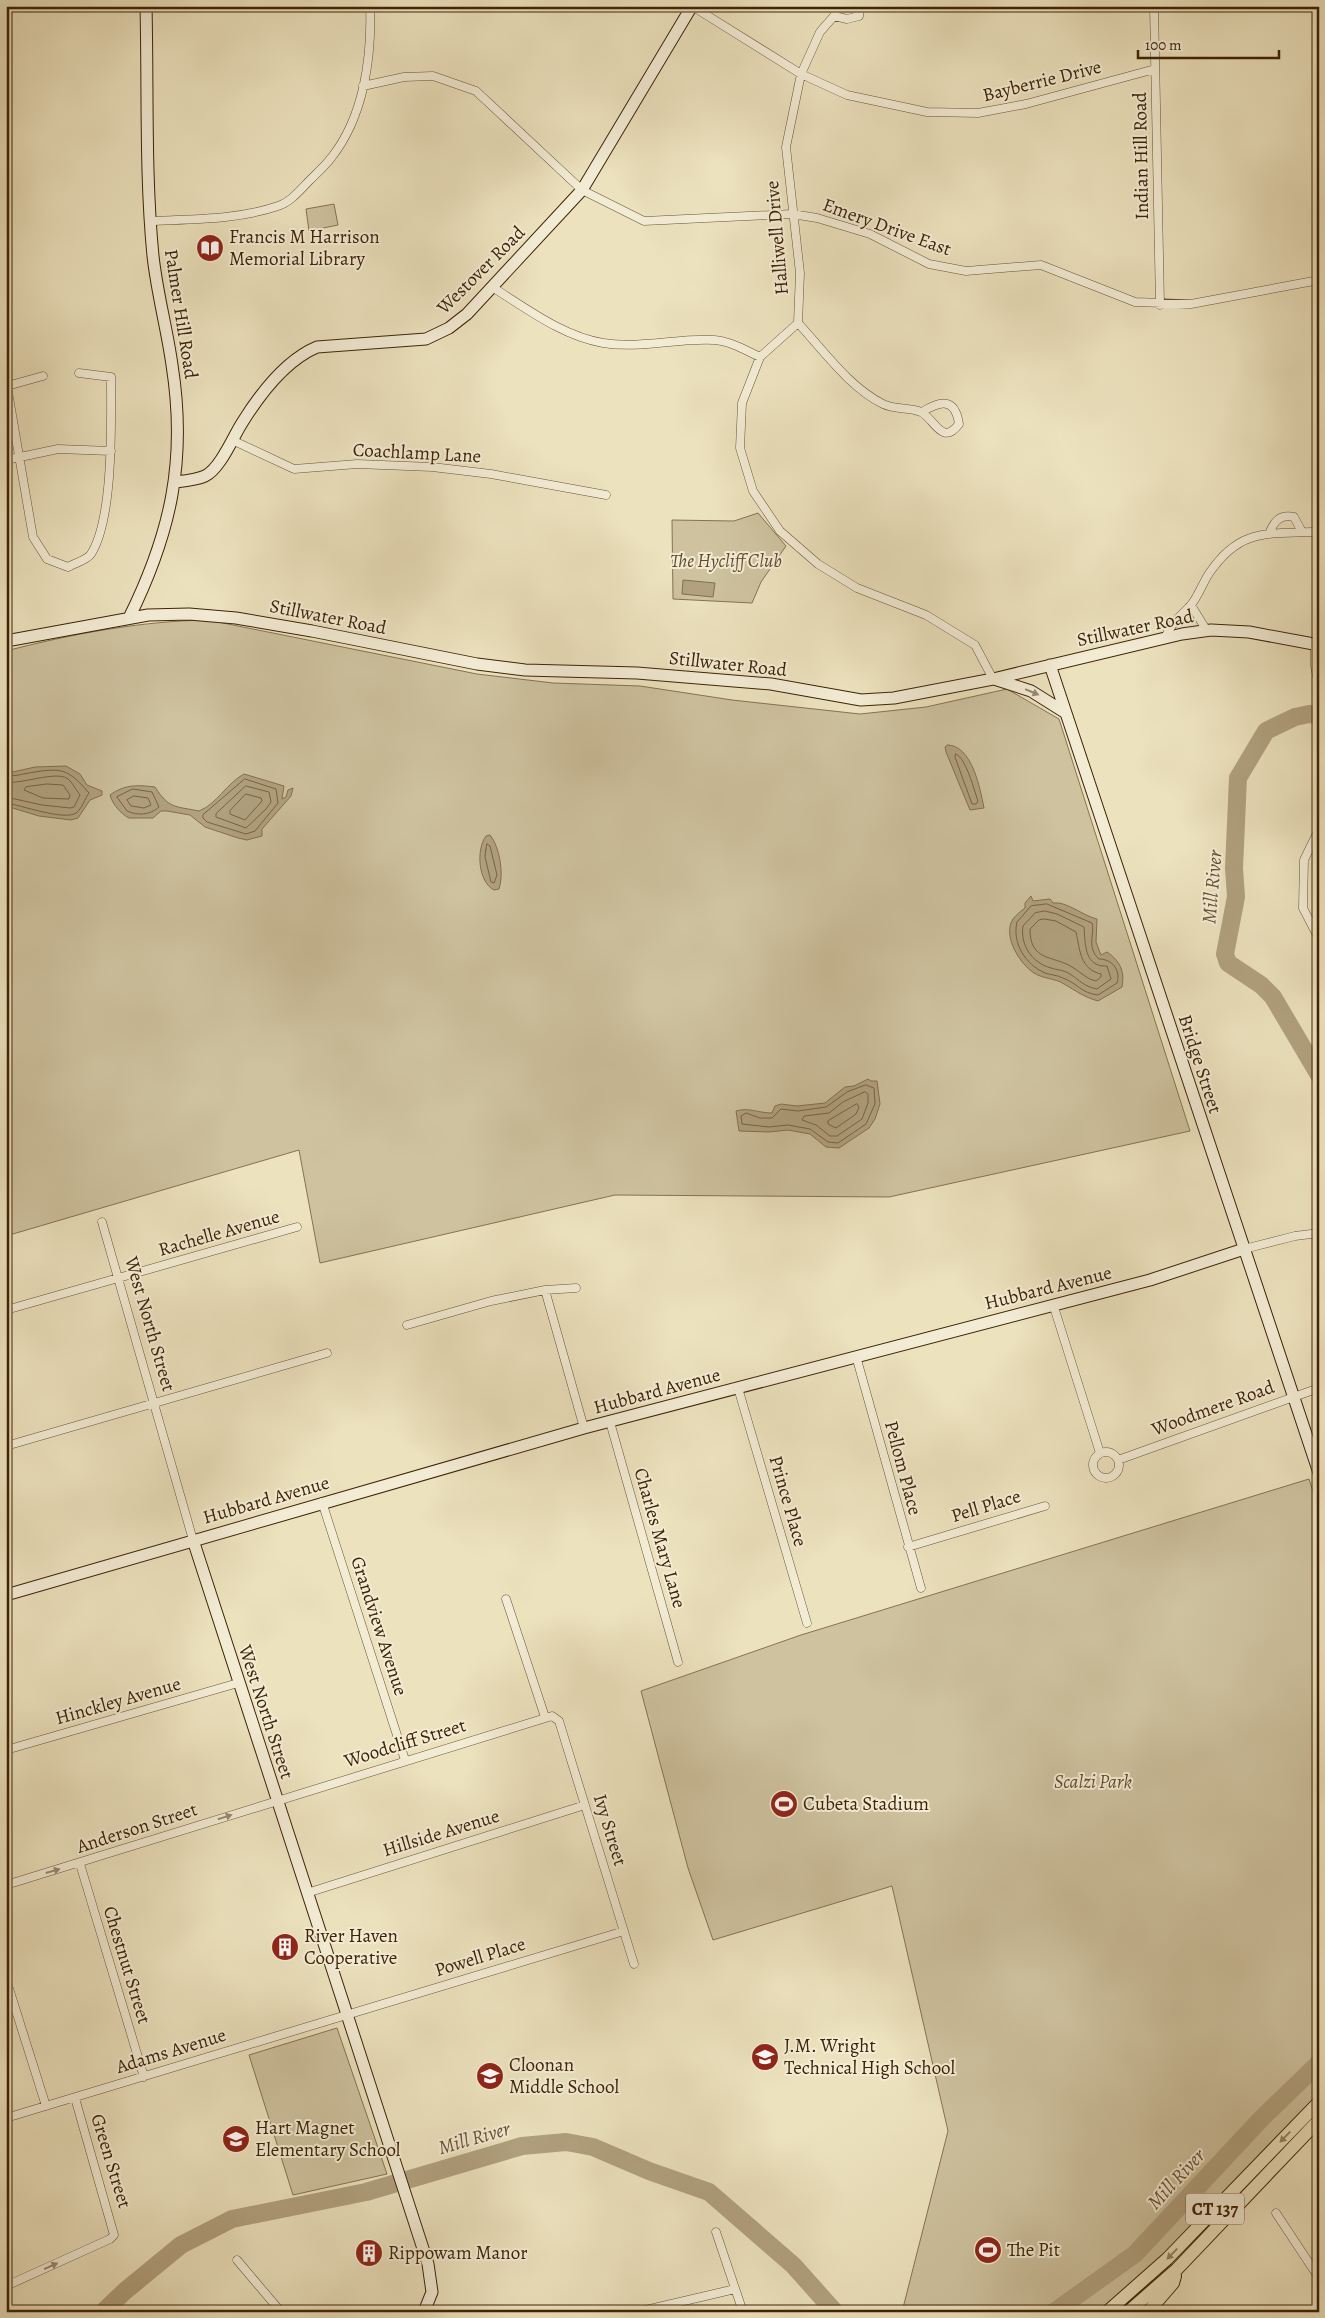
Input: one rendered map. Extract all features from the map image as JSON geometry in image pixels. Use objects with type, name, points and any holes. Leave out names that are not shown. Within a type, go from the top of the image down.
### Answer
[{"type":"main road","name":"Palmer Hill Road","points":[[129,618],[159,551],[174,482],[176,398],[153,259],[150,221],[146,6]]},
{"type":"main road","name":"Westover Road","points":[[174,482],[206,476],[220,459],[243,421],[275,379],[303,353],[317,347],[426,339],[449,328],[467,314],[582,190],[692,6]]},
{"type":"main road","name":"Stillwater Road","points":[[6,641],[129,618],[164,614],[205,615],[312,631],[487,665],[525,670],[637,673],[771,684],[861,700],[894,698],[993,679],[1165,638],[1207,631],[1249,632],[1317,645]]},
{"type":"main road","name":"Bridge Street","points":[[1050,664],[1319,1473]]},
{"type":"main road","points":[[993,679],[1032,691],[1066,713]]},
{"type":"main road","name":"Hubbard Avenue","points":[[6,1595],[322,1502],[584,1428],[1150,1280],[1244,1249]]},
{"type":"main road","name":"West North Street","points":[[193,1540],[432,2281],[430,2299],[424,2312]]},
{"type":"main road","name":"CT 137","points":[[1107,2312],[1167,2259],[1319,2102]]},
{"type":"main road","name":"CT 137","points":[[1128,2312],[1177,2269],[1319,2120]]},
{"type":"main road","points":[[1148,2312],[1172,2283],[1177,2269]]},
{"type":"street","points":[[150,221],[218,219],[280,206],[297,194],[332,158],[350,126],[363,86],[371,38],[370,6]]},
{"type":"street","name":"Bayberrie Drive","points":[[692,6],[801,74],[847,95],[927,112],[978,113],[1026,104],[1155,69]]},
{"type":"street","name":"Halliwell Drive","points":[[798,323],[800,273],[786,147],[801,74],[820,32],[834,16],[838,6]]},
{"type":"street","points":[[834,16],[847,19],[859,16],[860,6]]},
{"type":"street","name":"Indian Hill Road","points":[[1154,6],[1160,304]]},
{"type":"street","name":"Emery Drive East","points":[[363,86],[404,77],[433,76],[476,91],[582,190],[644,221],[792,214],[817,218],[870,234],[929,264],[966,271],[1041,265],[1135,302],[1191,304],[1319,280]]},
{"type":"street","points":[[492,287],[558,328],[601,342],[625,345],[714,340],[733,344],[760,357]]},
{"type":"street","points":[[922,412],[936,403],[944,403],[953,407],[958,415],[959,424],[955,430],[948,432],[939,430],[922,412],[886,405],[861,391],[798,323],[760,357],[742,403],[740,448],[753,491],[780,531],[818,564],[857,588],[926,615],[975,645],[993,679]]},
{"type":"street","points":[[43,376],[8,386],[33,536],[47,559],[68,567],[90,555],[102,528],[111,452],[112,377],[79,373]]},
{"type":"street","name":"Coachlamp Lane","points":[[232,440],[294,469],[357,464],[432,467],[491,474],[606,495]]},
{"type":"street","points":[[6,460],[58,449],[111,452]]},
{"type":"street","points":[[1269,534],[1277,519],[1286,515],[1294,516],[1302,532]]},
{"type":"street","points":[[1165,638],[1171,625],[1191,605],[1211,571],[1230,549],[1243,539],[1258,534],[1312,532]]},
{"type":"street","points":[[1191,605],[1207,631]]},
{"type":"street","points":[[1317,645],[1315,666],[1319,686]]},
{"type":"street","points":[[1319,828],[1304,860],[1303,908],[1319,939]]},
{"type":"street","name":"West North Street","points":[[102,1222],[193,1540]]},
{"type":"street","name":"Rachelle Avenue","points":[[6,1310],[297,1227]]},
{"type":"street","name":"Hubbard Avenue","points":[[1244,1249],[1296,1236],[1319,1233]]},
{"type":"street","points":[[408,1325],[491,1301],[545,1290],[576,1288]]},
{"type":"street","points":[[545,1290],[584,1428]]},
{"type":"street","points":[[1053,1304],[1100,1453]]},
{"type":"street","points":[[6,1446],[327,1353]]},
{"type":"street","name":"Pellom Place","points":[[856,1356],[921,1588]]},
{"type":"street","name":"Prince Place","points":[[738,1388],[807,1623]]},
{"type":"street","name":"Woodmere Road","points":[[1118,1460],[1319,1388]]},
{"type":"street","name":"Charles Mary Lane","points":[[610,1422],[678,1662]]},
{"type":"street","points":[[1111,1452],[1118,1460],[1118,1468],[1114,1476],[1108,1478],[1100,1476],[1094,1470],[1094,1459],[1100,1453],[1111,1452]]},
{"type":"street","name":"Grandview Avenue","points":[[322,1502],[405,1760]]},
{"type":"street","name":"Pell Place","points":[[908,1547],[1045,1506]]},
{"type":"street","points":[[506,1600],[545,1717]]},
{"type":"street","name":"Hinckley Avenue","points":[[6,1750],[238,1683]]},
{"type":"street","name":"Ivy Street","points":[[545,1717],[552,1716],[559,1721],[634,1964]]},
{"type":"street","name":"Woodcliff Street","points":[[276,1800],[545,1717]]},
{"type":"street","name":"Anderson Street","points":[[6,1885],[80,1864],[276,1800]]},
{"type":"street","name":"Hillside Avenue","points":[[308,1893],[585,1805]]},
{"type":"street","name":"Chestnut Street","points":[[80,1864],[144,2076]]},
{"type":"street","name":"Powell Place","points":[[345,2014],[624,1931]]},
{"type":"street","points":[[6,1979],[46,2106]]},
{"type":"street","name":"Adams Avenue","points":[[6,2118],[345,2014]]},
{"type":"street","name":"Green Street","points":[[6,2286],[110,2239],[114,2235],[75,2098]]},
{"type":"street","points":[[1276,2213],[1319,2278]]},
{"type":"street","points":[[716,2232],[743,2312]]},
{"type":"street","points":[[237,2260],[281,2312]]},
{"type":"street","points":[[637,2312],[735,2289]]},
{"type":"green space","points":[[334,204],[338,225],[309,231],[306,209]]},
{"type":"green space","name":"The Hycliff Club","points":[[758,513],[786,546],[761,582],[752,603],[673,599],[672,520],[734,521]]},
{"type":"green space","points":[[208,620],[477,674],[553,683],[640,686],[732,700],[860,714],[926,707],[1007,689],[1059,719],[1190,1131],[889,1197],[615,1195],[320,1263],[299,1150],[6,1236],[6,651],[56,639],[132,626]]},
{"type":"green space","name":"Scalzi Park","points":[[1309,1479],[1319,1510],[1319,2095],[1174,2246],[1098,2312],[902,2312],[948,2131],[892,1886],[713,1940],[688,1868],[641,1691],[801,1635]]},
{"type":"green space","points":[[337,2028],[387,2174],[293,2195],[249,2055]]},
{"type":"water","points":[[683,580],[715,583],[713,597],[682,594]]},
{"type":"water","points":[[947,745],[956,747],[969,760],[977,779],[984,808],[970,810],[946,752],[945,747]]},
{"type":"water","points":[[66,766],[80,774],[87,785],[102,791],[102,795],[90,800],[78,818],[71,820],[39,816],[6,806],[6,770],[13,772],[35,767]]},
{"type":"water","points":[[244,774],[284,786],[282,799],[286,797],[288,790],[293,788],[291,796],[262,829],[262,836],[247,840],[205,827],[190,815],[161,811],[153,818],[129,818],[117,808],[110,795],[132,786],[155,787],[169,803],[178,807],[199,811],[211,804]]},
{"type":"water","points":[[490,835],[499,854],[501,869],[499,889],[494,890],[485,880],[480,865],[483,842],[486,836]]},
{"type":"water","points":[[1031,896],[1033,901],[1050,899],[1053,903],[1064,904],[1097,919],[1096,942],[1101,955],[1107,952],[1118,963],[1123,976],[1122,987],[1098,1001],[1084,996],[1060,982],[1034,973],[1023,963],[1011,941],[1010,926],[1013,919],[1025,908],[1025,903]]},
{"type":"water","points":[[868,1079],[877,1081],[880,1104],[875,1119],[869,1128],[839,1148],[826,1147],[810,1134],[788,1130],[769,1132],[739,1131],[736,1111],[772,1113],[775,1106],[781,1104],[797,1106],[825,1103],[845,1087],[854,1086]]},
{"type":"waterway","name":"Mill River","points":[[1319,715],[1309,714],[1295,717],[1266,731],[1238,778],[1234,868],[1236,897],[1225,954],[1228,963],[1261,985],[1273,997],[1319,1075]]},
{"type":"waterway","name":"Mill River","points":[[1054,2312],[1135,2254],[1261,2119],[1319,2063]]},
{"type":"waterway","name":"Mill River","points":[[103,2312],[125,2291],[181,2245],[232,2219],[366,2192],[522,2146],[566,2142],[593,2147],[649,2171],[709,2192],[793,2265],[835,2312]]},
{"type":"place","name":"Francis M Harrison Memorial Library","points":[[210,248]]},
{"type":"place","name":"Cubeta Stadium","points":[[784,1804]]},
{"type":"place","name":"River Haven Cooperative","points":[[285,1947]]},
{"type":"place","name":"J.M. Wright Technical High School","points":[[765,2057]]},
{"type":"place","name":"Cloonan Middle School","points":[[490,2076]]},
{"type":"place","name":"Hart Magnet Elementary School","points":[[236,2139]]},
{"type":"place","name":"The Pit","points":[[988,2250]]},
{"type":"place","name":"Rippowam Manor","points":[[369,2253]]}]
